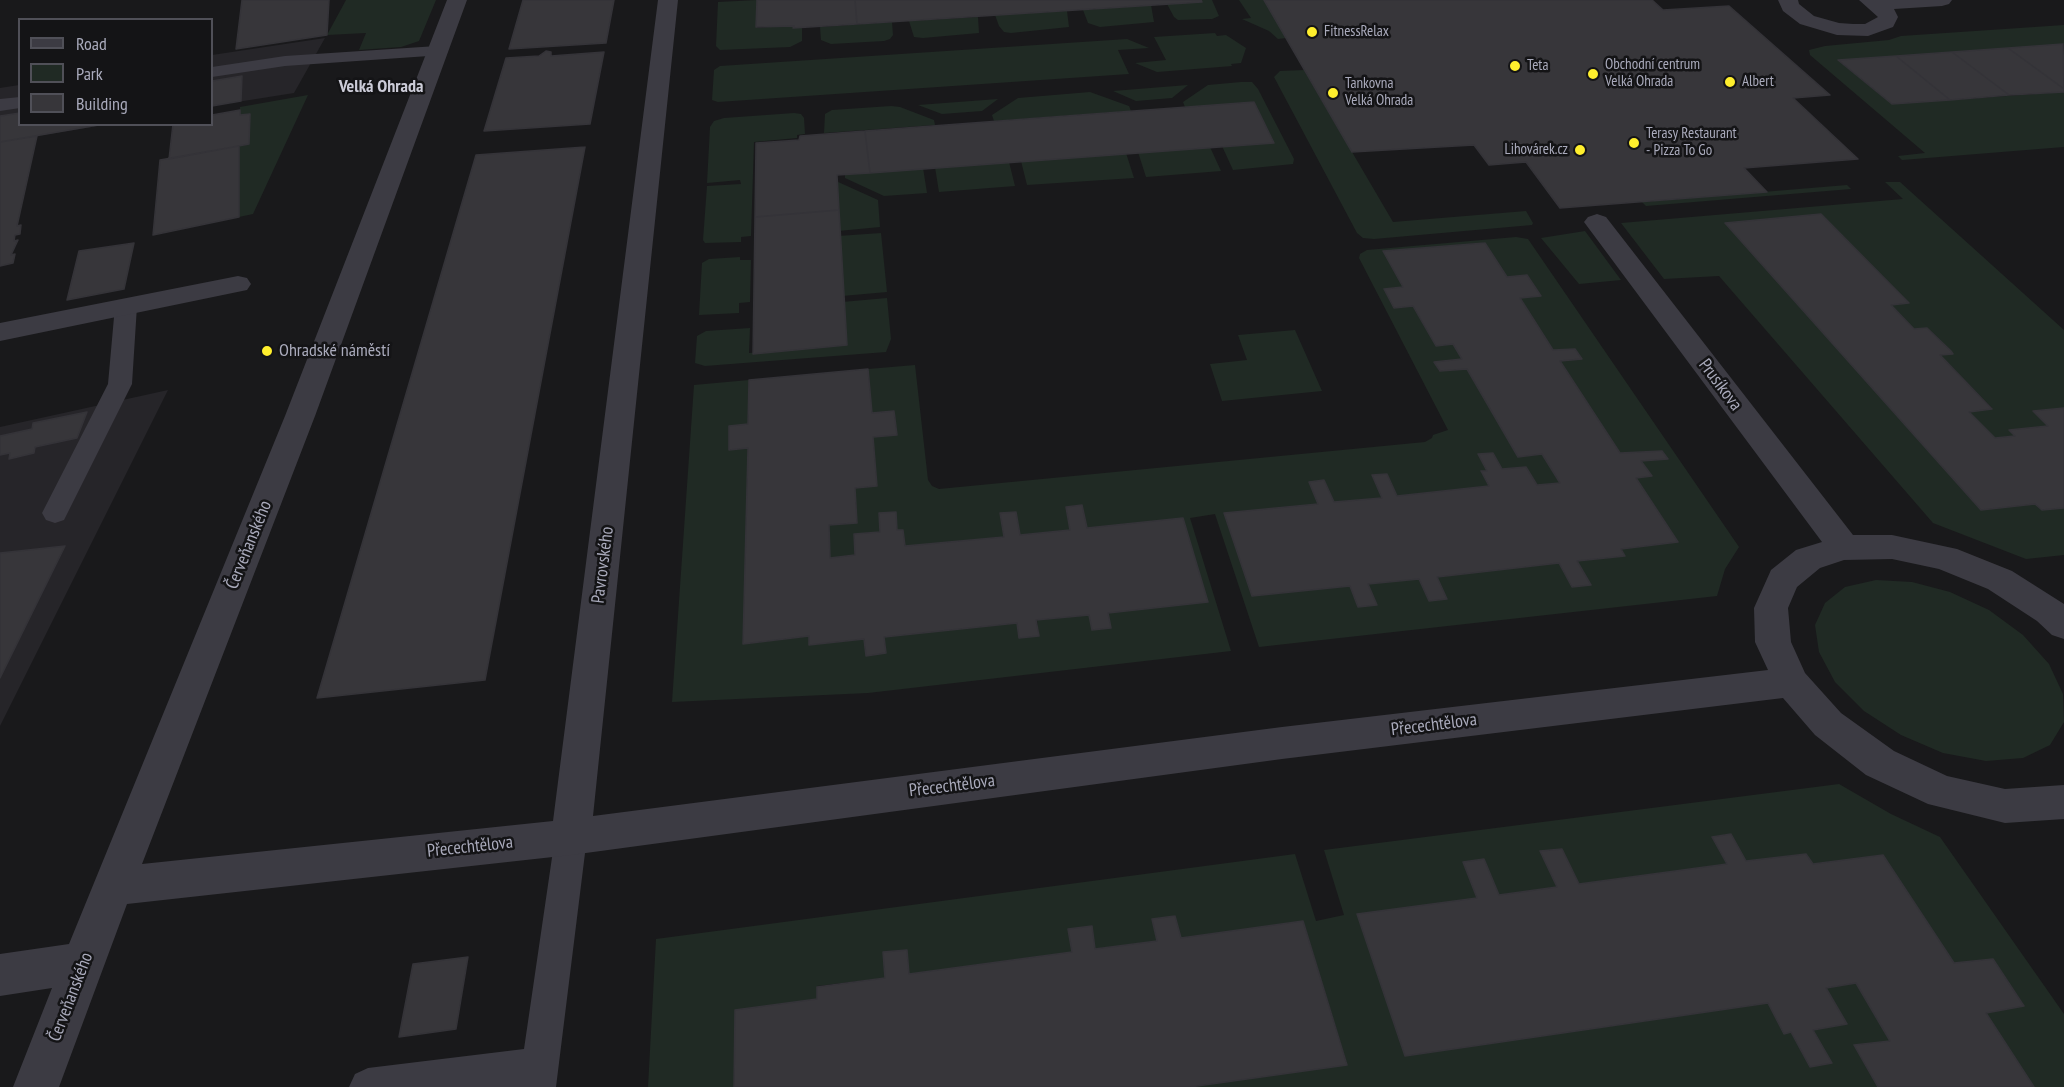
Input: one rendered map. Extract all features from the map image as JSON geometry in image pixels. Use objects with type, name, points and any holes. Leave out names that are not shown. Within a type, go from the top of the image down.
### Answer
[{"type":"street","name":"Červeňanského","points":[[36,1087],[112,886],[300,416],[456,0]]},
{"type":"street","name":"Pavrovského","points":[[571,837],[668,0]]},
{"type":"street","points":[[1788,0],[1790,7],[1807,20],[1821,25],[1853,30],[1868,30],[1886,23],[1888,17],[1885,11],[1873,2]]},
{"type":"street","points":[[1873,2],[1942,0]]},
{"type":"street","name":"Prusíkova","points":[[1597,222],[1844,548]]},
{"type":"street","points":[[0,332],[238,284]]},
{"type":"street","points":[[2063,804],[2005,806],[1942,792],[1880,763],[1828,724],[1791,682],[1773,642],[1771,608],[1783,579],[1808,559],[1844,548],[1892,547],[1945,558],[2000,580],[2049,611],[2064,625]]},
{"type":"street","name":"Přecechtělova","points":[[112,886],[571,837],[1282,743],[1791,682]]},
{"type":"street","points":[[0,975],[83,963]]},
{"type":"lane","points":[[213,72],[285,61],[438,51]]},
{"type":"lane","points":[[0,105],[18,102]]},
{"type":"lane","points":[[55,513],[120,384],[126,306]]},
{"type":"lane","name":"Pavrovského","points":[[368,1087],[539,1076],[571,837]]},
{"type":"shaded area","points":[[325,38],[294,93],[213,106],[213,55]]},
{"type":"shaded area","points":[[18,85],[18,126],[98,126],[0,142],[0,88]]},
{"type":"shaded area","points":[[168,390],[0,726],[0,427]]},
{"type":"green space","points":[[346,0],[436,0],[419,41],[401,47],[359,50],[366,33],[327,35]]},
{"type":"green space","points":[[757,0],[757,28],[794,25],[794,28],[802,28],[802,41],[790,47],[720,50],[716,46],[718,2]]},
{"type":"green space","points":[[1201,0],[1212,0],[1219,16],[1212,19],[1178,20],[1167,4],[1201,2]]},
{"type":"green space","points":[[1239,0],[1264,0],[1286,38],[1278,39],[1269,31],[1242,19],[1251,18]]},
{"type":"green space","points":[[1151,5],[1154,22],[1100,27],[1088,23],[1083,10]]},
{"type":"green space","points":[[1067,11],[1069,27],[1011,33],[1004,32],[995,15]]},
{"type":"green space","points":[[978,17],[979,33],[923,38],[914,37],[909,21]]},
{"type":"green space","points":[[892,22],[893,35],[884,41],[831,44],[821,40],[820,27]]},
{"type":"green space","points":[[2064,25],[2064,44],[1839,61],[1892,104],[2064,92],[2064,147],[1902,160],[1898,156],[1925,153],[1810,55],[1809,50],[1825,46],[1889,40],[1901,36]]},
{"type":"green space","points":[[1215,33],[1217,36],[1226,35],[1246,48],[1241,63],[1231,64],[1232,66],[1157,72],[1135,63],[1166,60],[1154,37]]},
{"type":"green space","points":[[1127,39],[1149,48],[1118,50],[1129,74],[718,102],[712,100],[714,70],[720,66]]},
{"type":"green space","points":[[1304,70],[1393,222],[1526,211],[1532,225],[1374,239],[1363,238],[1357,233],[1274,77],[1280,71]]},
{"type":"green space","points":[[1252,82],[1258,89],[1294,159],[1293,164],[1233,170],[1222,146],[1252,103],[1185,107],[1183,102],[1208,85]]},
{"type":"green space","points":[[1188,85],[1172,98],[1136,101],[1113,91]]},
{"type":"green space","points":[[1090,92],[1129,106],[1131,111],[994,121],[992,115],[1018,98]]},
{"type":"green space","points":[[308,95],[253,214],[239,217],[239,146],[248,144],[240,130],[240,107]]},
{"type":"green space","points":[[998,99],[982,111],[942,114],[918,105]]},
{"type":"green space","points":[[900,107],[934,120],[935,125],[824,133],[825,114],[832,110]]},
{"type":"green space","points":[[801,114],[804,118],[805,134],[797,135],[797,138],[754,142],[751,236],[741,237],[741,242],[705,243],[703,240],[707,186],[741,184],[740,180],[707,183],[710,127],[714,121],[724,118]]},
{"type":"green space","points":[[1210,147],[1221,171],[1146,177],[1138,152]]},
{"type":"green space","points":[[1126,153],[1134,178],[1027,185],[1021,161]]},
{"type":"green space","points":[[1009,162],[1015,186],[939,192],[935,167]]},
{"type":"green space","points":[[923,168],[927,193],[884,196],[845,178],[845,174]]},
{"type":"green space","points":[[836,181],[878,200],[880,227],[838,231]]},
{"type":"green space","points":[[1885,182],[1900,182],[2064,330],[2064,408],[2033,411],[2048,426],[2010,430],[2015,436],[1995,438],[1969,412],[1992,408],[1940,355],[1952,354],[1951,351],[1927,328],[1914,329],[1891,305],[1908,302],[1822,215],[1726,223],[1981,510],[2035,504],[2042,510],[2064,508],[2064,555],[2026,559],[1933,523],[1719,276],[1664,279],[1621,223],[1903,199]]},
{"type":"green space","points":[[1847,185],[1851,189],[1646,206],[1642,202]]},
{"type":"green space","points":[[1585,231],[1621,280],[1579,284],[1541,238]]},
{"type":"green space","points":[[881,233],[887,292],[842,296],[838,236]]},
{"type":"green space","points":[[1516,237],[1528,239],[1739,547],[1725,569],[1717,596],[1259,647],[1215,514],[1190,518],[1231,651],[868,693],[672,702],[694,385],[749,380],[748,424],[729,427],[729,450],[748,448],[744,644],[809,636],[810,645],[864,639],[866,655],[886,653],[884,637],[1017,623],[1020,638],[1039,636],[1037,620],[1089,615],[1092,630],[1111,628],[1108,613],[1183,519],[1087,528],[1081,505],[1066,507],[1070,530],[1020,535],[1016,512],[1001,513],[1004,537],[905,546],[903,530],[897,530],[879,514],[880,532],[854,534],[855,555],[830,558],[829,525],[857,523],[855,488],[877,486],[873,437],[897,434],[894,411],[872,413],[868,369],[915,365],[928,480],[932,486],[939,489],[1425,442],[1433,435],[1448,430],[1359,258],[1360,254],[1367,250]],"holes":[[[1484,243],[1553,350],[1575,349],[1581,358],[1560,361],[1620,453],[1662,451],[1667,458],[1641,461],[1651,476],[1636,478],[1678,542],[1621,549],[1625,556],[1577,561],[1590,585],[1572,587],[1559,563],[1437,577],[1447,599],[1429,601],[1419,579],[1368,584],[1358,607],[1350,586],[1252,596],[1225,514],[1318,504],[1310,482],[1324,480],[1334,502],[1382,498],[1372,475],[1387,474],[1397,496],[1489,486],[1481,472],[1487,471],[1479,454],[1493,453],[1502,469],[1526,467],[1537,485],[1560,483],[1542,454],[1518,457],[1467,369],[1439,371],[1435,363],[1462,359],[1453,344],[1436,346],[1413,306],[1394,308],[1384,289],[1403,287],[1384,251]]]},
{"type":"green space","points":[[740,257],[740,260],[751,260],[750,302],[739,303],[739,313],[699,315],[702,263],[709,259]]},
{"type":"green space","points":[[887,298],[891,339],[886,352],[705,366],[695,363],[697,336],[706,331],[750,328],[749,353],[844,345],[842,302]]},
{"type":"green space","points":[[1295,330],[1322,391],[1222,401],[1210,364],[1247,360],[1238,335]]},
{"type":"green space","points":[[1876,580],[1912,582],[1950,592],[1989,610],[2023,635],[2049,664],[2063,694],[2064,722],[2050,745],[2023,758],[1986,761],[1943,753],[1901,735],[1864,711],[1835,682],[1819,652],[1815,625],[1825,603],[1845,587]]},
{"type":"green space","points":[[1839,784],[1891,814],[1940,837],[2064,1014],[2064,1087],[2034,1087],[1986,1013],[2024,1005],[1993,959],[1954,963],[1883,855],[1813,864],[1806,854],[1746,861],[1730,834],[1712,837],[1727,864],[1579,884],[1562,849],[1541,851],[1557,887],[1499,895],[1484,860],[1463,862],[1477,898],[1358,915],[1405,1056],[1768,1003],[1784,1033],[1791,1032],[1810,1067],[1831,1063],[1813,1030],[1847,1024],[1826,988],[1856,983],[1890,1041],[1855,1046],[1878,1087],[1190,1087],[1347,1064],[1303,921],[1181,938],[1175,916],[1152,919],[1157,941],[1095,949],[1091,926],[1072,952],[909,974],[907,950],[884,952],[885,978],[817,986],[817,999],[736,1010],[734,1087],[648,1087],[656,939],[1295,854],[1316,921],[1344,915],[1324,850]]},
{"type":"building","points":[[242,0],[329,0],[327,35],[236,49]]},
{"type":"building","points":[[523,0],[614,0],[606,43],[509,49]]},
{"type":"building","points":[[757,0],[855,0],[857,24],[793,28],[794,26],[756,27]]},
{"type":"building","points":[[855,0],[1201,0],[1202,2],[857,24]]},
{"type":"building","points":[[1264,0],[1652,0],[1663,10],[1729,6],[1830,95],[1793,98],[1858,159],[1744,168],[1767,192],[1560,208],[1526,162],[1489,165],[1474,145],[1352,152]]},
{"type":"building","points":[[2063,44],[2064,89],[2008,48]]},
{"type":"building","points":[[2008,48],[2064,89],[2064,92],[2009,95],[1952,52]]},
{"type":"building","points":[[546,51],[551,52],[551,56],[604,52],[590,124],[484,131],[506,58],[539,56]]},
{"type":"building","points":[[1952,52],[2009,95],[1950,100],[1896,56]]},
{"type":"building","points":[[1896,56],[1950,100],[1892,104],[1838,60]]},
{"type":"building","points":[[242,76],[241,101],[213,106],[213,81]]},
{"type":"building","points":[[1254,102],[1274,143],[870,173],[865,131]]},
{"type":"building","points":[[240,110],[240,115],[250,114],[249,144],[169,159],[173,126],[213,126],[213,115]]},
{"type":"building","points":[[18,113],[18,126],[92,126],[0,142],[0,116]]},
{"type":"building","points":[[865,131],[870,173],[837,175],[839,210],[755,217],[756,143],[799,140],[800,136]]},
{"type":"building","points":[[37,136],[17,226],[21,225],[20,234],[15,235],[14,241],[18,240],[11,255],[15,254],[13,263],[0,266],[0,142]]},
{"type":"building","points":[[239,146],[239,217],[153,235],[160,160]]},
{"type":"building","points":[[585,147],[485,680],[317,698],[476,155]]},
{"type":"building","points":[[839,210],[847,345],[753,354],[755,217]]},
{"type":"building","points":[[1821,214],[1909,303],[1891,305],[1914,329],[1927,328],[1951,351],[1953,354],[1940,355],[1992,409],[1969,412],[1995,438],[2015,436],[2009,430],[2048,426],[2033,411],[2064,408],[2064,508],[2042,510],[2035,504],[1981,510],[1725,223]]},
{"type":"building","points":[[134,243],[124,289],[67,300],[79,251]]},
{"type":"building","points":[[1485,243],[1507,277],[1527,275],[1541,296],[1520,298],[1553,350],[1575,349],[1582,359],[1560,361],[1620,453],[1662,451],[1668,459],[1641,461],[1652,476],[1636,478],[1678,542],[1621,549],[1625,556],[1577,561],[1591,585],[1572,587],[1559,563],[1437,577],[1447,599],[1429,601],[1419,579],[1368,584],[1377,605],[1358,607],[1350,586],[1252,596],[1224,513],[1318,504],[1309,482],[1324,480],[1334,502],[1382,498],[1372,475],[1387,474],[1397,496],[1489,486],[1481,471],[1487,471],[1478,454],[1493,453],[1502,469],[1526,467],[1537,485],[1560,483],[1542,454],[1518,457],[1467,369],[1440,371],[1434,362],[1462,359],[1453,344],[1436,346],[1413,306],[1394,308],[1384,289],[1403,287],[1383,251]]},
{"type":"building","points":[[868,369],[872,413],[894,411],[897,435],[873,437],[877,486],[855,488],[857,523],[829,525],[830,558],[855,555],[854,534],[880,532],[879,513],[896,512],[897,530],[903,530],[905,546],[1004,537],[1000,513],[1016,512],[1020,535],[1070,530],[1066,507],[1082,505],[1087,528],[1183,518],[1208,602],[1108,613],[1111,628],[1092,630],[1089,615],[1036,620],[1039,636],[1019,638],[1017,623],[884,637],[886,653],[866,656],[864,639],[809,645],[809,636],[743,644],[748,448],[729,450],[729,426],[748,424],[749,380]]},
{"type":"building","points":[[87,412],[77,438],[35,447],[34,453],[9,459],[10,453],[0,455],[0,436],[32,429],[33,423]]},
{"type":"building","points":[[65,546],[0,678],[0,553]]},
{"type":"building","points":[[1731,834],[1746,861],[1806,854],[1813,864],[1883,855],[1954,963],[1993,959],[2024,1006],[1986,1013],[2034,1087],[1878,1087],[1854,1045],[1890,1041],[1856,983],[1826,988],[1847,1024],[1813,1030],[1832,1063],[1810,1067],[1791,1032],[1784,1034],[1768,1003],[1405,1056],[1357,914],[1477,898],[1463,862],[1484,859],[1499,895],[1557,887],[1540,851],[1562,849],[1579,884],[1727,864],[1712,837]]},
{"type":"building","points":[[1175,916],[1181,938],[1303,921],[1347,1065],[1190,1087],[734,1087],[735,1010],[817,999],[817,987],[885,978],[883,952],[907,950],[909,974],[1072,952],[1068,929],[1092,926],[1095,949],[1157,941],[1152,919]]},
{"type":"building","points":[[468,957],[456,1029],[399,1037],[413,964]]},
{"type":"place","name":"FitnessRelax","points":[[1312,32]]},
{"type":"place","name":"Teta","points":[[1515,66]]},
{"type":"place","name":"Obchodní centrum Velká Ohrada","points":[[1593,74]]},
{"type":"place","name":"Albert","points":[[1730,82]]},
{"type":"place","name":"Tankovna Velká Ohrada","points":[[1333,93]]},
{"type":"place","name":"Terasy Restaurant - Pizza To Go","points":[[1634,143]]},
{"type":"place","name":"Lihovárek.cz","points":[[1580,150]]},
{"type":"place","name":"Ohradské náměstí","points":[[267,351]]},
{"type":"district","name":"Velká Ohrada","points":[[381,87]]}]
